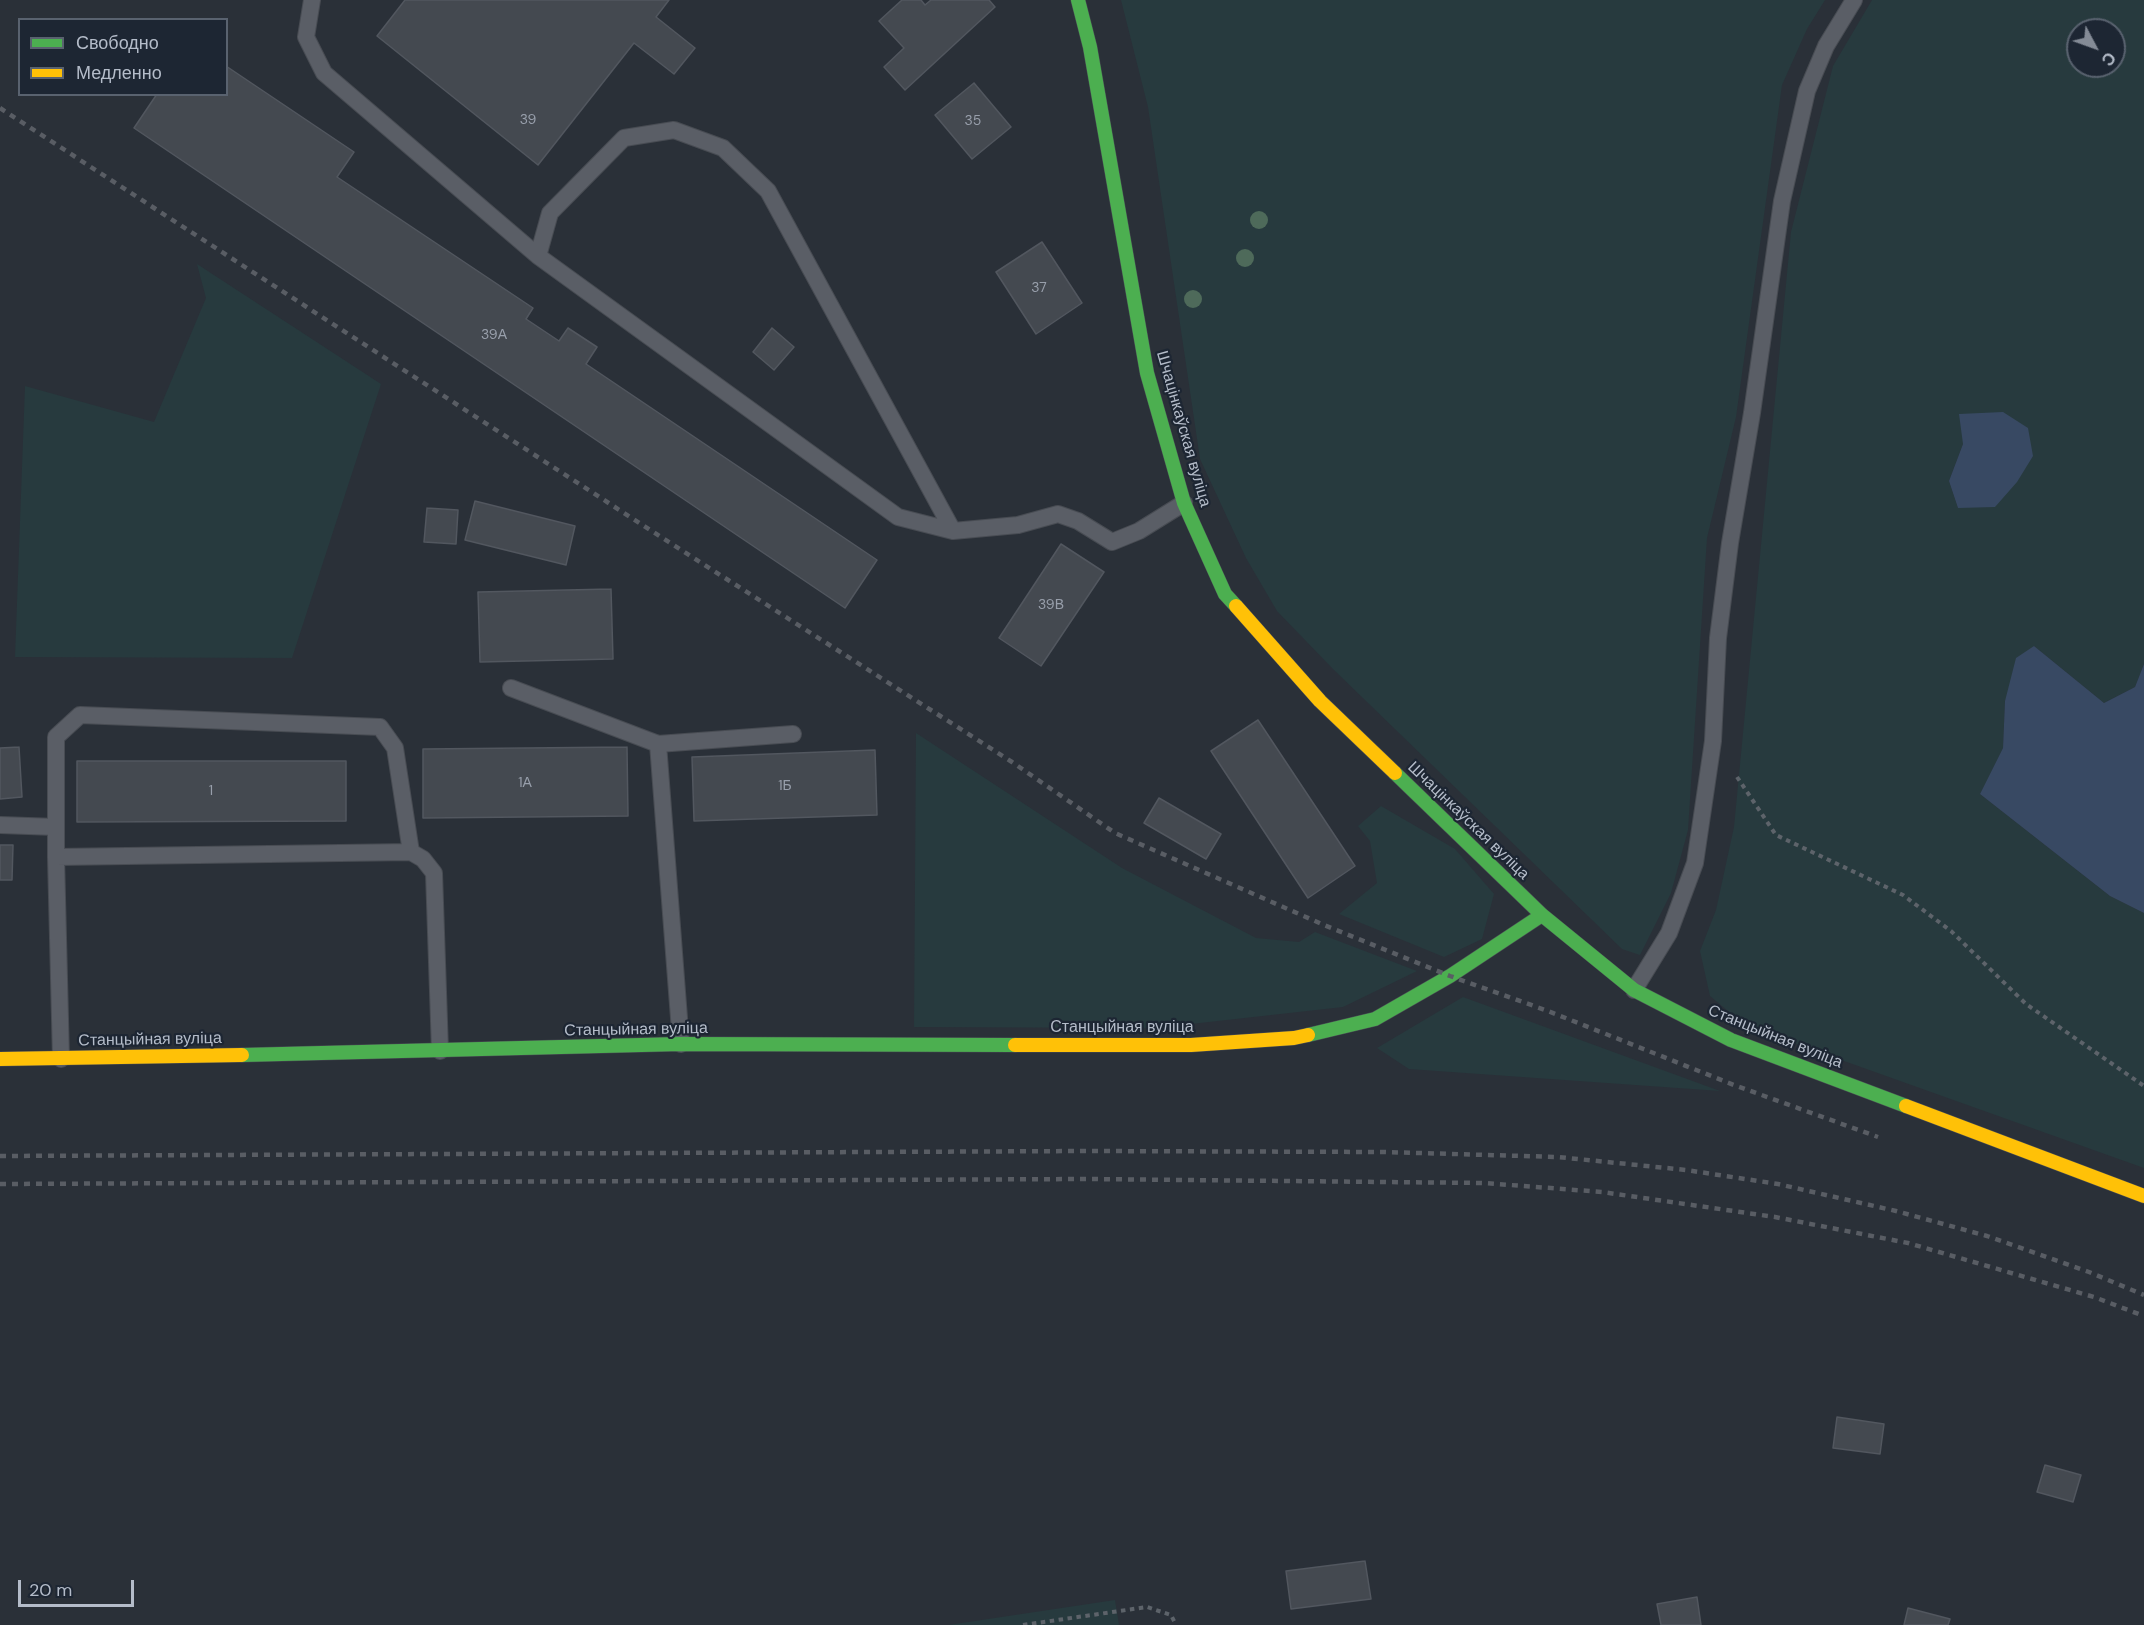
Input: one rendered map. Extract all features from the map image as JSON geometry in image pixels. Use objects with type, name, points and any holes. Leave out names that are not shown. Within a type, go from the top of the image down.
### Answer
[{"type":"street","name":"Шчацінкаўская вуліца","points":[[1078,0],[1089,47],[1147,373],[1184,503],[1225,594],[1320,701],[1542,915]]},
{"type":"street","name":"Станцыйная вуліца","points":[[0,1059],[681,1044],[1191,1045],[1294,1038],[1375,1019],[1450,976],[1542,915],[1634,990],[1731,1040],[2144,1196]]},
{"type":"lane","points":[[312,0],[306,37],[324,73],[538,256],[898,517],[953,531],[1018,525],[1058,514],[1078,521],[1112,542],[1139,531],[1184,503]]},
{"type":"lane","points":[[1634,990],[1669,933],[1695,862],[1713,741],[1718,638],[1730,543],[1752,413],[1782,201],[1807,91],[1826,46],[1854,0]]},
{"type":"lane","points":[[538,256],[550,213],[624,138],[674,130],[723,148],[768,192],[953,531]]},
{"type":"lane","points":[[511,688],[658,744],[793,734]]},
{"type":"lane","points":[[61,1059],[56,857],[56,737],[80,715],[380,727],[395,748],[411,852]]},
{"type":"lane","points":[[658,744],[681,1044]]},
{"type":"lane","points":[[0,825],[56,827]]},
{"type":"lane","points":[[56,857],[411,852],[423,859],[434,873],[440,1051]]},
{"type":"path","points":[[1713,741],[1776,835],[1903,895],[1951,931],[2026,1004],[2144,1086]]},
{"type":"path","points":[[1023,1625],[1147,1607],[1171,1615],[1176,1625]]},
{"type":"green space","points":[[1121,0],[1825,0],[1807,29],[1782,85],[1736,417],[1707,538],[1688,830],[1671,893],[1640,955],[1622,949],[1333,669],[1277,611],[1246,558],[1200,459],[1148,107]]},
{"type":"green space","points":[[1872,0],[2144,0],[2144,664],[2135,687],[2104,703],[2034,646],[2005,701],[2003,748],[1980,794],[2110,896],[2144,913],[2144,1168],[1746,1026],[1710,996],[1700,951],[1716,910],[1734,827],[1791,232],[1833,66]],"holes":[[[1963,444],[1958,508],[1949,481]]]},
{"type":"green space","points":[[197,264],[381,384],[292,658],[15,657],[25,386],[154,422],[206,298]]},
{"type":"green space","points":[[916,733],[1122,868],[1256,938],[1299,942],[1315,932],[1417,971],[1343,1007],[1155,1028],[914,1027]]},
{"type":"green space","points":[[1381,806],[1455,849],[1494,894],[1482,939],[1444,957],[1339,914],[1377,883],[1370,841],[1358,826]]},
{"type":"green space","points":[[1463,997],[1720,1091],[1409,1069],[1377,1048]]},
{"type":"green space","points":[[1115,1600],[1119,1625],[949,1625],[955,1624]]},
{"type":"water","points":[[2003,412],[2028,428],[2033,456],[2017,482],[1995,507],[1958,508],[1949,481],[1963,444],[1959,414]]},
{"type":"water","points":[[2034,646],[2104,703],[2135,687],[2144,664],[2144,913],[2110,896],[1980,794],[2003,748],[2005,701],[2016,658]]},
{"type":"building","points":[[405,0],[669,0],[656,17],[695,48],[674,74],[634,43],[538,165],[377,36]]},
{"type":"building","points":[[902,0],[921,0],[925,5],[931,0],[989,0],[995,7],[905,90],[884,67],[904,48],[879,21]]},
{"type":"building","points":[[228,67],[354,152],[337,177],[533,308],[526,319],[559,341],[568,328],[597,347],[586,364],[877,560],[845,608],[134,128],[156,96],[228,96]]},
{"type":"building","points":[[974,83],[1011,127],[972,159],[935,115]]},
{"type":"building","points":[[1042,242],[1082,303],[1036,334],[996,272]]},
{"type":"building","points":[[772,328],[794,347],[774,370],[753,352]]},
{"type":"building","points":[[475,501],[575,526],[566,565],[465,540]]},
{"type":"building","points":[[427,508],[458,510],[456,544],[424,542]]},
{"type":"building","points":[[1061,544],[1104,572],[1041,666],[999,638]]},
{"type":"building","points":[[611,589],[613,659],[480,662],[478,592]]},
{"type":"building","points":[[1258,720],[1355,866],[1308,898],[1211,751]]},
{"type":"building","points":[[19,747],[22,797],[0,799],[0,748]]},
{"type":"building","points":[[627,747],[628,816],[423,818],[423,749]]},
{"type":"building","points":[[875,750],[877,815],[694,821],[692,757]]},
{"type":"building","points":[[77,761],[346,761],[346,821],[77,822]]},
{"type":"building","points":[[1159,798],[1221,834],[1206,859],[1144,823]]},
{"type":"building","points":[[0,845],[13,845],[12,880],[0,880]]},
{"type":"building","points":[[1837,1417],[1884,1424],[1880,1454],[1833,1448]]},
{"type":"building","points":[[2045,1465],[2081,1475],[2073,1502],[2037,1492]]},
{"type":"building","points":[[1365,1561],[1371,1599],[1291,1609],[1286,1571]]},
{"type":"building","points":[[1697,1597],[1701,1625],[1661,1625],[1657,1604]]},
{"type":"building","points":[[1908,1608],[1950,1619],[1948,1625],[1904,1625]]},
{"type":"railway","points":[[0,108],[1012,762],[1115,833],[1324,925],[1450,976],[1548,1011],[1734,1085],[1878,1137]]},
{"type":"railway","points":[[0,1156],[1089,1151],[1384,1152],[1558,1157],[1686,1170],[1778,1184],[1896,1211],[1987,1236],[2089,1272],[2144,1295]]},
{"type":"railway","points":[[0,1184],[1086,1179],[1484,1183],[1602,1192],[1775,1217],[1908,1243],[2094,1297],[2144,1316]]},
{"type":"traffic: fast","points":[[1078,0],[1090,47],[1147,373],[1184,503],[1225,594],[1236,606]]},
{"type":"traffic: fast","points":[[1395,773],[1542,915],[1634,990],[1731,1040],[1906,1106]]},
{"type":"traffic: fast","points":[[1308,1035],[1375,1019],[1450,976],[1542,915]]},
{"type":"traffic: fast","points":[[242,1055],[681,1044],[1015,1045]]},
{"type":"traffic: slow","points":[[1236,606],[1320,701],[1395,773]]},
{"type":"traffic: slow","points":[[1015,1045],[1191,1045],[1308,1035]]},
{"type":"traffic: slow","points":[[0,1059],[242,1055]]},
{"type":"traffic: slow","points":[[1906,1106],[2144,1196]]}]
